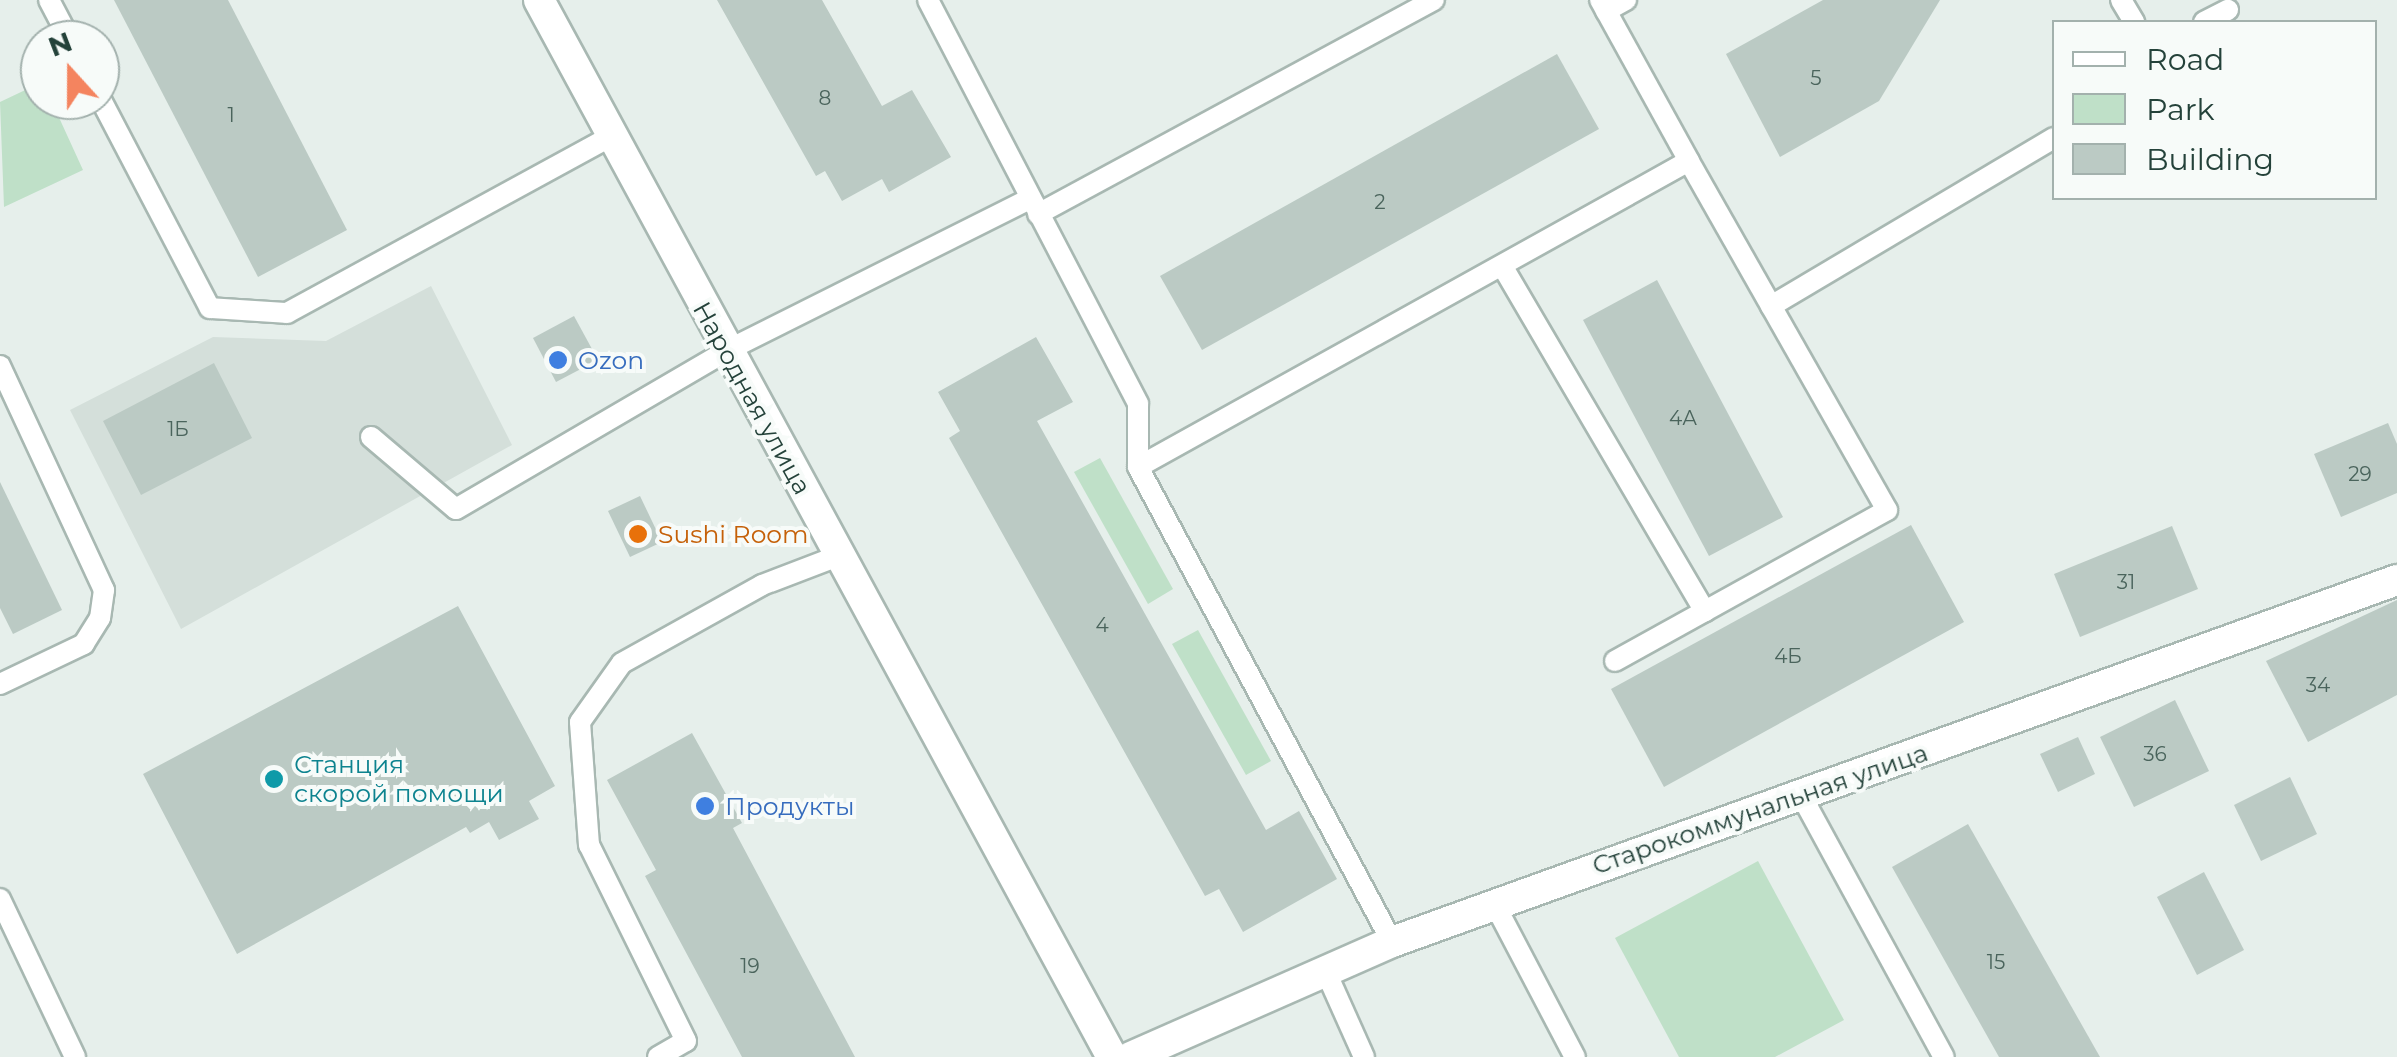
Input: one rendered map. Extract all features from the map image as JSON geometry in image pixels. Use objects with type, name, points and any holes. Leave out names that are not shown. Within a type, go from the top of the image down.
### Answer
[{"type":"street","name":"Народная улица","points":[[539,0],[1112,1057]]},
{"type":"street","name":"Старокоммунальная улица","points":[[1130,1057],[1392,942],[1494,903],[2397,580]]},
{"type":"lane","points":[[928,0],[1138,404],[1138,467],[1392,942]]},
{"type":"lane","points":[[371,437],[456,509],[726,350],[1034,207],[1434,0]]},
{"type":"lane","points":[[1615,661],[1886,510],[1603,6],[1626,0]]},
{"type":"lane","points":[[2208,20],[2228,10]]},
{"type":"lane","points":[[112,120],[210,308],[287,313],[611,136]]},
{"type":"lane","points":[[1771,306],[2052,139]]},
{"type":"lane","points":[[1138,467],[1504,268],[1688,161]]},
{"type":"lane","points":[[1504,268],[1706,611]]},
{"type":"lane","points":[[0,366],[104,590],[100,618],[84,644],[0,684]]},
{"type":"lane","points":[[658,1057],[686,1041],[589,845],[580,722],[622,663],[762,585],[838,556]]},
{"type":"lane","points":[[1801,795],[1944,1057]]},
{"type":"lane","points":[[0,899],[75,1057]]},
{"type":"lane","points":[[1494,903],[1576,1057]]},
{"type":"lane","points":[[1326,972],[1364,1057]]},
{"type":"shaded area","points":[[431,286],[512,445],[181,629],[70,410],[213,337],[326,341]]},
{"type":"green space","points":[[20,92],[20,120],[60,120],[83,170],[4,207],[0,102]]},
{"type":"green space","points":[[1100,458],[1173,589],[1148,604],[1074,472]]},
{"type":"green space","points":[[1198,630],[1271,761],[1246,775],[1172,644]]},
{"type":"green space","points":[[1758,861],[1844,1020],[1775,1057],[1679,1057],[1615,938]]},
{"type":"building","points":[[114,0],[228,0],[347,230],[258,277]]},
{"type":"building","points":[[717,0],[822,0],[882,106],[912,90],[951,157],[889,192],[882,179],[842,201],[825,171],[816,176]]},
{"type":"building","points":[[1823,0],[1940,0],[1879,101],[1780,157],[1726,54]]},
{"type":"building","points":[[1557,54],[1599,129],[1202,350],[1160,276]]},
{"type":"building","points":[[1657,280],[1783,517],[1709,556],[1583,320]]},
{"type":"building","points":[[574,316],[598,360],[556,382],[533,338]]},
{"type":"building","points":[[1036,337],[1073,402],[1037,421],[1266,830],[1299,811],[1337,879],[1243,932],[1219,889],[1205,896],[949,438],[960,431],[938,392]]},
{"type":"building","points":[[214,363],[252,438],[141,495],[103,421]]},
{"type":"building","points":[[2388,423],[2397,444],[2397,493],[2341,517],[2314,454]]},
{"type":"building","points":[[0,482],[62,610],[13,634],[0,608]]},
{"type":"building","points":[[640,496],[662,542],[630,557],[608,511]]},
{"type":"building","points":[[1911,525],[1964,622],[1664,787],[1611,689]]},
{"type":"building","points":[[2172,526],[2198,589],[2080,637],[2054,574]]},
{"type":"building","points":[[2397,600],[2397,695],[2308,742],[2266,661]]},
{"type":"building","name":"Станция скорой помощи","points":[[458,606],[555,786],[529,801],[539,819],[499,840],[489,822],[470,833],[466,827],[237,954],[143,774]]},
{"type":"building","points":[[2175,700],[2209,771],[2134,807],[2100,737]]},
{"type":"building","points":[[692,733],[742,823],[733,828],[855,1057],[742,1057],[645,876],[656,870],[607,780]]},
{"type":"building","points":[[2078,737],[2095,774],[2058,792],[2040,754]]},
{"type":"building","points":[[2290,777],[2317,834],[2261,861],[2234,805]]},
{"type":"building","points":[[1968,824],[2100,1057],[1999,1057],[1892,867]]},
{"type":"building","points":[[2204,872],[2244,950],[2197,975],[2157,897]]},
{"type":"place","name":"Ozon","points":[[558,360]]},
{"type":"place","name":"Sushi Room","points":[[638,534]]},
{"type":"place","name":"Станция скорой помощи","points":[[274,779]]},
{"type":"place","name":"Продукты","points":[[705,806]]}]
